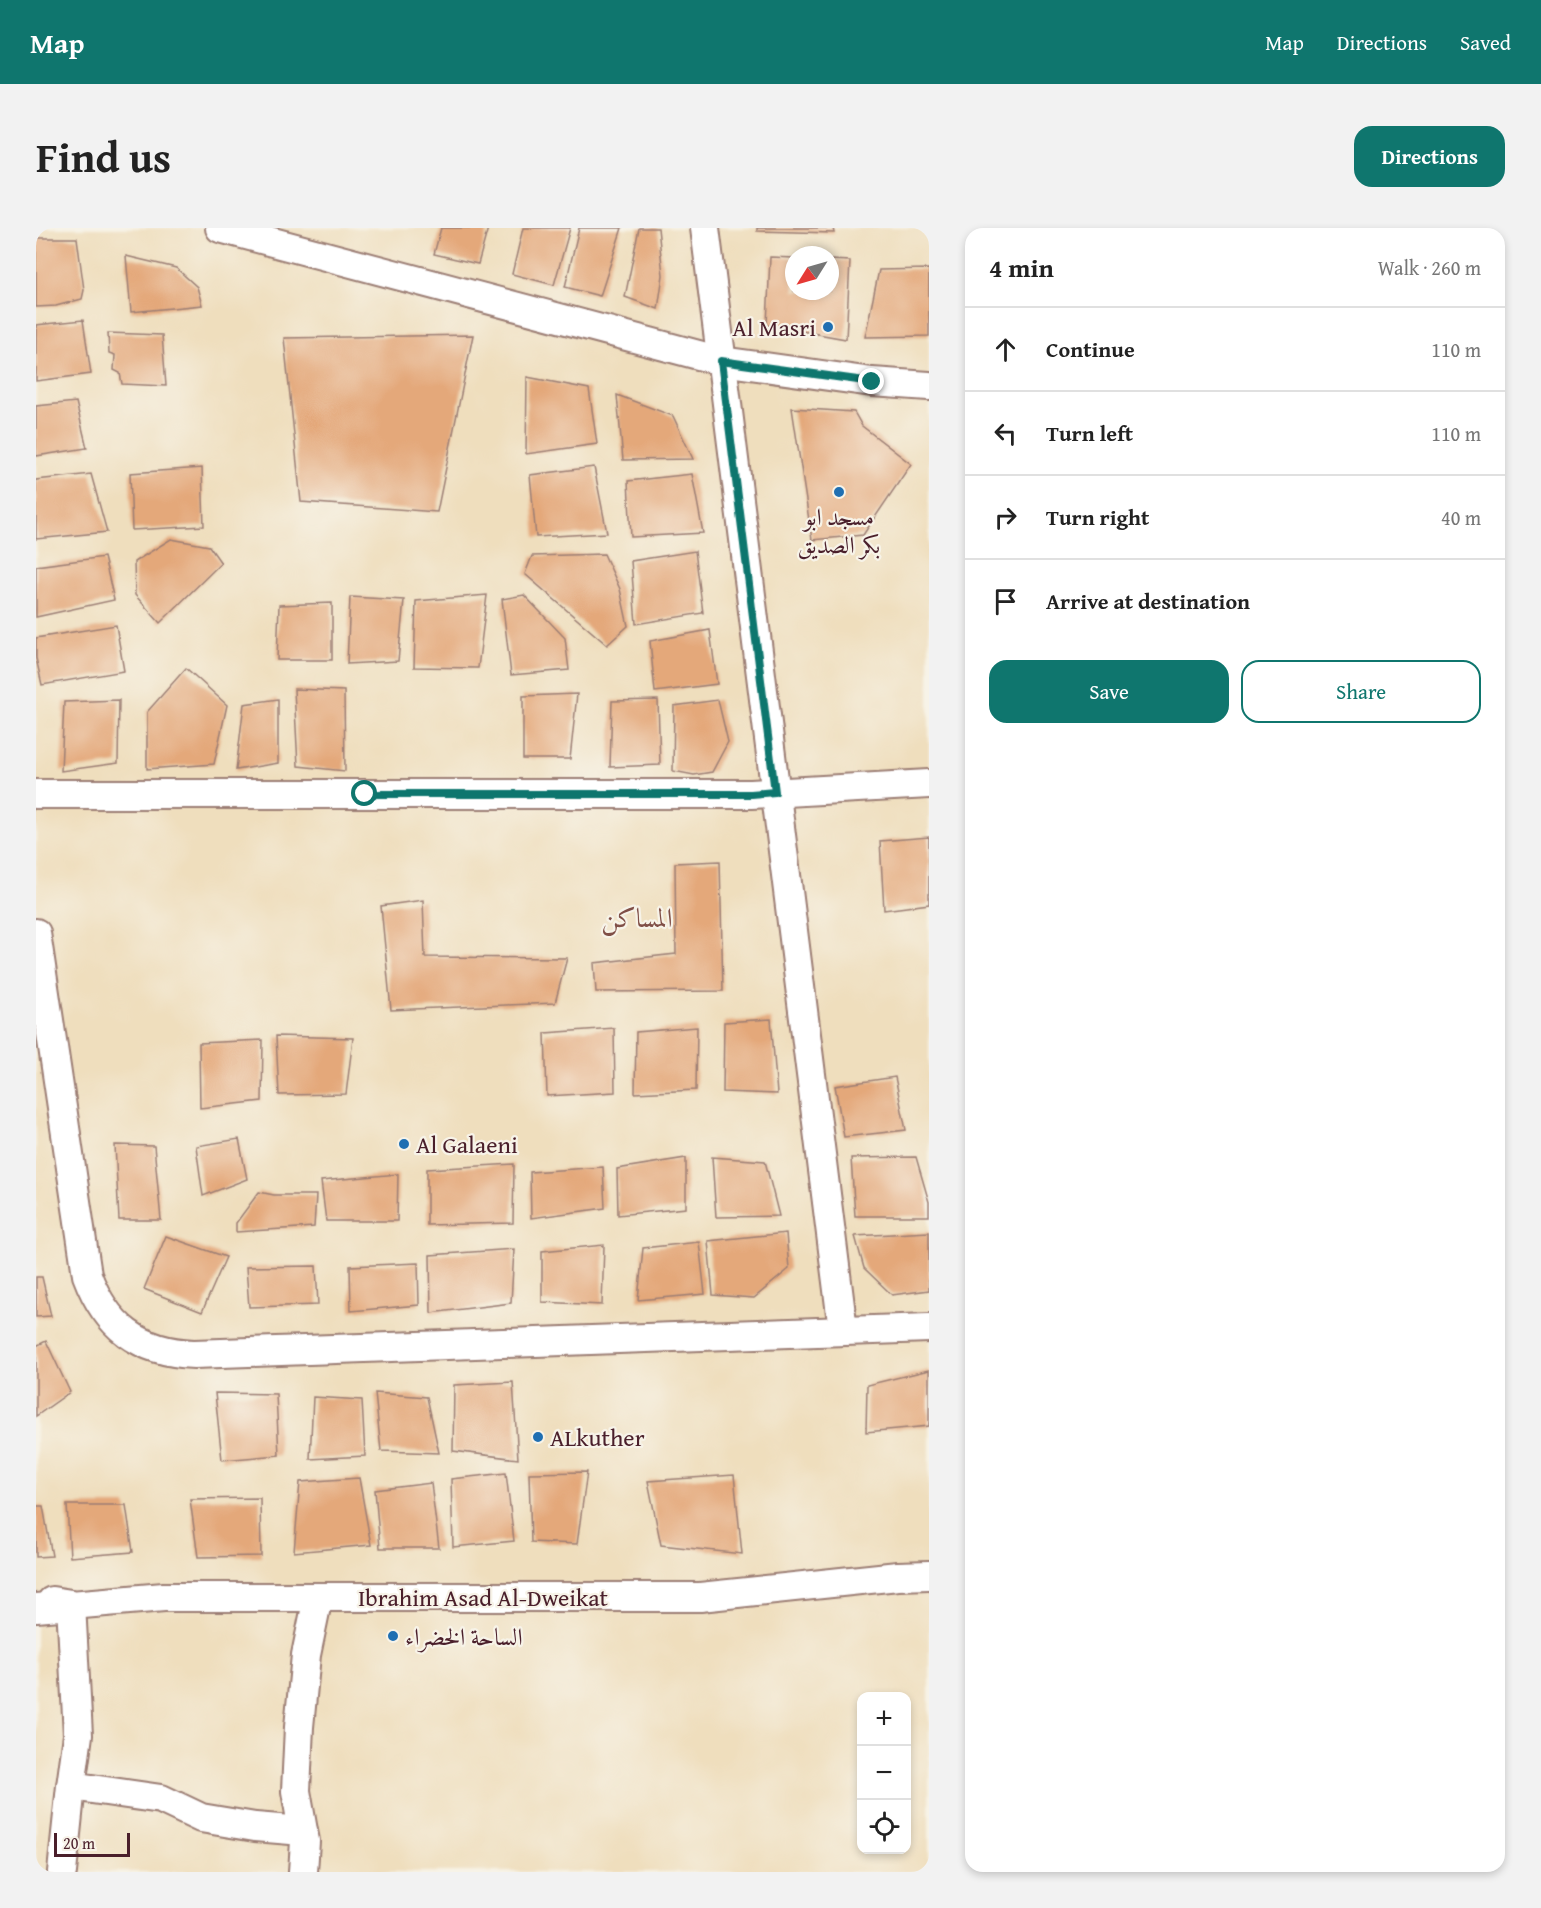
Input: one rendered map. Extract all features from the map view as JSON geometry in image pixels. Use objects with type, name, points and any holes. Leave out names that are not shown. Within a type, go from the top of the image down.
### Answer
[{"type":"street","points":[[220,228],[721,361],[872,382],[929,386]]},
{"type":"street","points":[[705,228],[843,1330]]},
{"type":"street","points":[[36,794],[751,794],[929,784]]},
{"type":"street","points":[[36,933],[87,1275],[102,1308],[127,1334],[143,1343],[159,1350],[194,1354],[929,1328]]},
{"type":"street","name":"Ibrahim Asad Al-Dweikat","points":[[36,1608],[164,1598],[700,1597],[897,1576],[929,1575]]},
{"type":"street","points":[[303,1872],[305,1841],[296,1791],[298,1748],[306,1655],[318,1597]]},
{"type":"street","points":[[36,1599],[71,1604],[78,1735],[62,1872]]},
{"type":"street","points":[[71,1786],[161,1799],[201,1818],[255,1827],[303,1831]]},
{"type":"building","points":[[441,228],[488,228],[478,264],[434,254]]},
{"type":"building","points":[[523,228],[570,228],[554,285],[512,274]]},
{"type":"building","points":[[579,228],[622,228],[600,296],[565,287]]},
{"type":"building","points":[[639,228],[658,228],[663,275],[658,309],[625,297]]},
{"type":"building","points":[[757,228],[833,228],[834,233],[757,231]]},
{"type":"building","points":[[36,238],[77,238],[84,290],[82,299],[56,306],[36,307]]},
{"type":"building","points":[[126,256],[176,268],[197,287],[202,305],[131,312]]},
{"type":"building","points":[[770,257],[785,258],[785,300],[839,300],[839,260],[850,261],[846,339],[767,325]]},
{"type":"building","points":[[929,269],[929,336],[865,337],[879,270]]},
{"type":"building","points":[[83,320],[91,374],[36,381],[36,325]]},
{"type":"building","points":[[108,333],[162,335],[166,386],[122,384],[120,373],[114,370],[115,355],[109,353]]},
{"type":"building","points":[[473,335],[437,512],[301,502],[284,338]]},
{"type":"building","points":[[527,377],[589,389],[597,444],[526,454]]},
{"type":"building","points":[[617,395],[673,416],[693,459],[623,460]]},
{"type":"building","points":[[76,402],[87,448],[36,456],[36,406]]},
{"type":"building","points":[[792,408],[854,412],[862,426],[911,464],[863,535],[812,540]]},
{"type":"building","points":[[594,467],[607,533],[536,537],[530,475]]},
{"type":"building","points":[[202,468],[204,526],[132,530],[130,473]]},
{"type":"building","points":[[91,474],[107,532],[36,539],[36,480]]},
{"type":"building","points":[[692,474],[703,533],[631,537],[628,481]]},
{"type":"building","points":[[171,539],[209,546],[221,563],[160,623],[135,595],[134,562]]},
{"type":"building","points":[[695,551],[703,613],[636,624],[631,561]]},
{"type":"building","points":[[604,554],[620,589],[628,626],[607,645],[525,574],[532,556]]},
{"type":"building","points":[[104,557],[114,600],[36,617],[36,566]]},
{"type":"building","points":[[487,595],[478,668],[414,667],[416,601]]},
{"type":"building","points":[[524,595],[565,638],[569,670],[511,675],[502,599]]},
{"type":"building","points":[[350,597],[404,600],[398,661],[347,664]]},
{"type":"building","points":[[332,603],[332,660],[277,660],[279,605]]},
{"type":"building","points":[[116,625],[124,671],[42,685],[36,658],[36,638]]},
{"type":"building","points":[[710,630],[717,684],[655,692],[650,641]]},
{"type":"building","points":[[186,668],[227,705],[214,764],[147,769],[147,712]]},
{"type":"building","points":[[294,689],[344,691],[345,771],[298,766]]},
{"type":"building","points":[[577,694],[570,759],[523,759],[523,696]]},
{"type":"building","points":[[278,699],[278,763],[236,770],[244,704]]},
{"type":"building","points":[[119,700],[118,763],[61,771],[64,702]]},
{"type":"building","points":[[658,700],[660,765],[610,767],[612,701]]},
{"type":"building","points":[[718,700],[728,742],[712,772],[694,775],[673,771],[674,706]]},
{"type":"building","points":[[929,837],[929,904],[884,910],[880,841]]},
{"type":"building","points":[[720,861],[723,991],[596,992],[594,963],[676,954],[675,863]]},
{"type":"building","points":[[423,900],[425,957],[567,958],[555,1003],[391,1010],[381,906]]},
{"type":"building","points":[[771,1019],[777,1094],[723,1092],[724,1022]]},
{"type":"building","points":[[697,1027],[696,1090],[635,1093],[636,1032]]},
{"type":"building","points":[[614,1028],[615,1092],[547,1096],[545,1033]]},
{"type":"building","points":[[276,1036],[353,1038],[346,1094],[279,1095]]},
{"type":"building","points":[[263,1040],[262,1101],[200,1108],[199,1043]]},
{"type":"building","points":[[895,1077],[906,1130],[844,1137],[835,1086]]},
{"type":"building","points":[[239,1139],[247,1179],[203,1196],[196,1146]]},
{"type":"building","points":[[115,1145],[154,1146],[161,1220],[119,1220]]},
{"type":"building","points":[[712,1157],[765,1161],[779,1216],[716,1217]]},
{"type":"building","points":[[916,1157],[929,1202],[929,1216],[855,1216],[851,1158]]},
{"type":"building","points":[[686,1158],[686,1208],[618,1215],[617,1169]]},
{"type":"building","points":[[514,1164],[513,1223],[427,1225],[427,1169]]},
{"type":"building","points":[[603,1167],[605,1208],[531,1218],[530,1172]]},
{"type":"building","points":[[398,1174],[397,1221],[326,1221],[321,1181]]},
{"type":"building","points":[[259,1192],[274,1195],[316,1195],[314,1227],[236,1232],[236,1223]]},
{"type":"building","points":[[929,1232],[929,1290],[892,1295],[864,1268],[855,1236]]},
{"type":"building","points":[[786,1233],[789,1269],[754,1298],[713,1295],[708,1241]]},
{"type":"building","points":[[166,1236],[226,1257],[202,1312],[144,1289]]},
{"type":"building","points":[[699,1242],[705,1294],[638,1300],[643,1248]]},
{"type":"building","points":[[604,1245],[602,1305],[542,1302],[542,1251]]},
{"type":"building","points":[[514,1249],[511,1303],[431,1313],[430,1255]]},
{"type":"building","points":[[418,1263],[419,1305],[351,1311],[350,1266]]},
{"type":"building","points":[[316,1266],[318,1305],[249,1307],[246,1267]]},
{"type":"building","points":[[36,1277],[42,1277],[51,1316],[36,1317]]},
{"type":"building","points":[[46,1341],[70,1392],[36,1416],[36,1346]]},
{"type":"building","points":[[929,1370],[929,1426],[866,1432],[867,1385]]},
{"type":"building","points":[[513,1382],[518,1459],[453,1451],[454,1385]]},
{"type":"building","points":[[215,1393],[276,1394],[279,1455],[222,1460]]},
{"type":"building","points":[[375,1393],[427,1397],[439,1453],[381,1451]]},
{"type":"building","points":[[313,1397],[362,1400],[365,1456],[310,1459]]},
{"type":"building","points":[[587,1472],[577,1544],[531,1542],[529,1473]]},
{"type":"building","points":[[506,1473],[514,1541],[453,1547],[451,1479]]},
{"type":"building","points":[[734,1475],[742,1554],[661,1545],[648,1481]]},
{"type":"building","points":[[359,1478],[371,1545],[294,1552],[300,1482]]},
{"type":"building","points":[[431,1483],[439,1548],[380,1548],[375,1490]]},
{"type":"building","points":[[260,1498],[261,1556],[198,1557],[190,1499]]},
{"type":"building","points":[[67,1505],[126,1505],[133,1552],[70,1557]]},
{"type":"building","points":[[36,1506],[43,1506],[52,1556],[36,1557]]},
{"type":"place","name":"Al Masri","points":[[828,327]]},
{"type":"place","name":"مسجد ابو بكر الصديق","points":[[839,492]]},
{"type":"place","name":"Al Galaeni","points":[[404,1144]]},
{"type":"place","name":"ALkuther","points":[[538,1437]]},
{"type":"place","name":"الساحة الخضراء","points":[[393,1636]]},
{"type":"district","name":"المساكن","points":[[637,917]]},
{"type":"route","points":[[365,794],[751,794],[775,792],[721,361],[872,382]]}]
